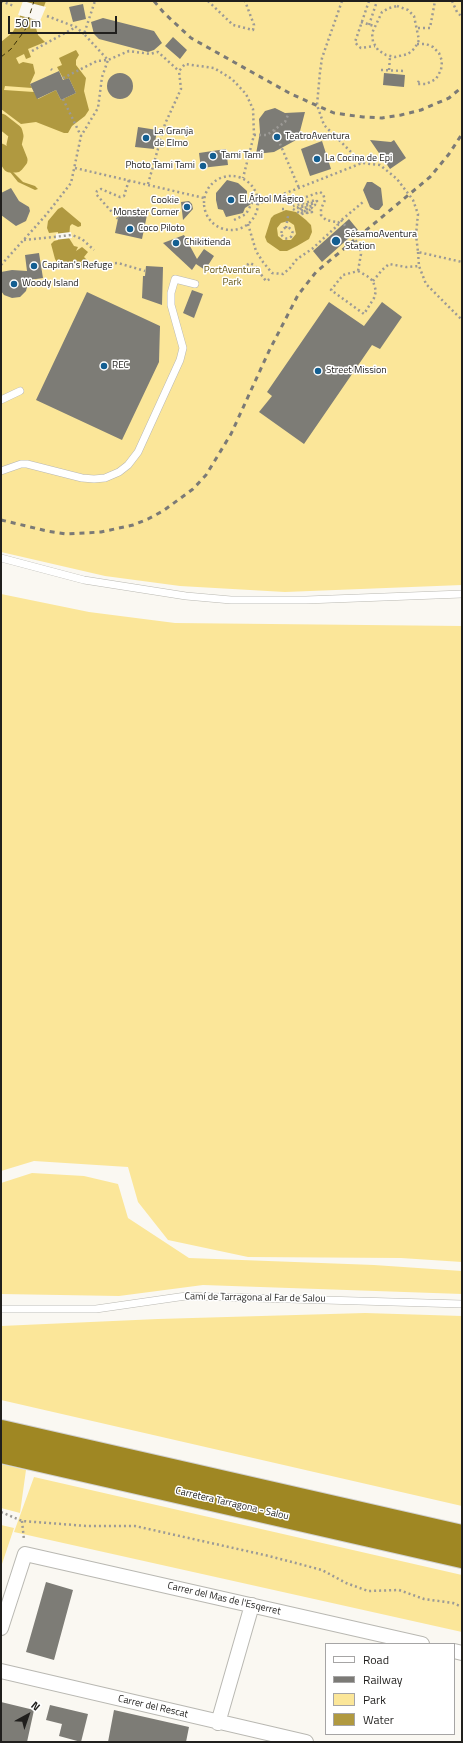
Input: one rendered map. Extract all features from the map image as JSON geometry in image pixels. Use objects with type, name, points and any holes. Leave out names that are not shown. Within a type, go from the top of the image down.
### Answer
[{"type":"highway","name":"Carretera Tarragona - Salou","points":[[1,1431],[462,1536]]},
{"type":"highway","name":"Carretera Tarragona - Salou","points":[[1,1452],[462,1557]]},
{"type":"street","name":"Carrer del Mas de l'Esqerret","points":[[25,1554],[418,1643]]},
{"type":"street","points":[[1,1628],[25,1554]]},
{"type":"street","points":[[218,1723],[252,1605]]},
{"type":"street","name":"Carrer del Rescat","points":[[1,1671],[218,1723],[306,1742]]},
{"type":"lane","points":[[1,471],[27,464],[82,478],[94,479],[105,478],[119,472],[128,465],[138,452],[180,360],[183,348],[171,306],[171,293],[175,279],[195,284]]},
{"type":"lane","points":[[1,400],[20,391]]},
{"type":"lane","points":[[1,558],[84,580],[193,597],[231,600],[306,600],[462,594]]},
{"type":"lane","name":"Camí de Tarragona al Far de Salou","points":[[1,1309],[96,1309],[186,1296],[462,1304]]},
{"type":"path","points":[[1,1],[14,6]]},
{"type":"path","points":[[84,34],[95,1]]},
{"type":"path","points":[[209,1],[233,25],[253,30],[254,25],[244,1]]},
{"type":"path","points":[[342,1],[322,58],[317,106],[324,125],[362,164]]},
{"type":"path","points":[[369,1],[355,39],[356,44],[362,48],[375,46]]},
{"type":"path","points":[[370,25],[377,1]]},
{"type":"path","points":[[397,6],[398,1]]},
{"type":"path","points":[[418,28],[430,28],[435,1]]},
{"type":"path","points":[[452,1],[457,12],[462,17]]},
{"type":"path","points":[[397,6],[405,8],[416,20],[419,40],[412,51],[404,56],[390,57],[382,53],[375,46],[372,33],[374,26],[382,12],[397,6]]},
{"type":"path","points":[[47,16],[76,27],[108,60]]},
{"type":"path","points":[[361,22],[374,26]]},
{"type":"path","points":[[33,51],[76,27]]},
{"type":"path","points":[[417,44],[426,44],[433,47],[439,53],[442,61],[442,70],[436,79],[426,84],[417,84],[418,81]]},
{"type":"path","points":[[63,78],[82,68],[97,62],[108,60],[129,51],[150,54],[158,52],[179,71],[181,89],[165,124],[148,184]]},
{"type":"path","points":[[389,70],[390,57]]},
{"type":"path","points":[[1,265],[24,240],[71,183],[81,136],[98,108],[102,77],[108,60]]},
{"type":"path","points":[[179,71],[185,64],[214,68],[232,79],[246,94],[253,109],[254,135],[243,178]]},
{"type":"path","points":[[381,70],[405,71]]},
{"type":"path","points":[[63,99],[81,136]]},
{"type":"path","points":[[254,135],[267,134],[274,130],[285,122],[288,115]]},
{"type":"path","points":[[274,130],[299,188]]},
{"type":"path","points":[[234,220],[246,214],[252,203],[258,204],[362,164],[380,165],[397,179],[413,200],[418,214],[416,235],[419,266],[426,284],[462,320]]},
{"type":"path","points":[[75,168],[204,198]]},
{"type":"path","points":[[236,176],[243,178],[250,182],[258,196],[258,204],[254,218],[248,224],[234,230],[218,228],[207,217],[204,210],[204,198],[208,187],[220,177],[236,176]]},
{"type":"path","points":[[118,219],[96,194],[97,191],[101,189],[120,197],[124,196],[129,180]]},
{"type":"path","points":[[292,202],[320,192],[323,194],[325,200],[321,209],[321,215],[326,220],[338,223]]},
{"type":"path","points":[[316,200],[317,201],[298,207],[315,203],[315,205],[300,209],[300,211],[312,208],[301,212],[312,212],[301,214],[293,207],[303,203],[316,200]]},
{"type":"path","points":[[248,224],[256,251],[263,262],[272,273],[283,274],[297,259],[312,249],[338,226],[338,223],[341,220],[363,202]]},
{"type":"path","points":[[286,228],[287,216]]},
{"type":"path","points":[[341,220],[359,245],[361,254],[358,271]]},
{"type":"path","points":[[286,228],[292,229],[293,232],[288,238],[284,238],[281,233],[282,229],[286,228]]},
{"type":"path","points":[[24,240],[72,235],[82,239],[94,250]]},
{"type":"path","points":[[418,252],[462,262]]},
{"type":"path","points":[[100,264],[118,263],[145,271]]},
{"type":"path","points":[[248,265],[250,263],[254,264],[266,280],[272,278]]},
{"type":"path","points":[[373,281],[389,264],[406,267],[419,266]]},
{"type":"path","points":[[358,271],[368,276],[373,281],[376,291],[374,298],[364,314],[331,290],[343,275],[358,271]]},
{"type":"path","points":[[1,1512],[22,1521],[87,1526],[136,1526],[270,1556],[322,1570],[346,1584],[368,1591],[399,1590],[424,1599],[462,1607]]},
{"type":"path","points":[[22,1521],[25,1554]]},
{"type":"green space","name":"PortAventura Park","points":[[1,1],[462,1],[462,585],[285,592],[180,586],[105,576],[1,552]]},
{"type":"green space","points":[[1,594],[89,612],[175,623],[462,626],[462,1262],[401,1258],[248,1257],[168,1240],[138,1202],[128,1167],[34,1161],[1,1171]]},
{"type":"green space","points":[[32,1173],[84,1176],[118,1184],[128,1218],[189,1258],[374,1265],[462,1271],[462,1294],[203,1285],[119,1296],[1,1294],[1,1183]]},
{"type":"green space","points":[[365,1313],[462,1316],[462,1506],[1,1400],[1,1326],[158,1319]]},
{"type":"green space","points":[[1,1464],[26,1470],[20,1513],[1,1508]]},
{"type":"green space","points":[[34,1477],[462,1575],[462,1632],[14,1532]]},
{"type":"green space","points":[[1,1525],[14,1528],[1,1567]]},
{"type":"water","points":[[25,1],[46,1],[36,28],[38,35],[45,42],[28,49],[31,57],[26,59],[24,54],[16,58],[19,64],[23,62],[33,64],[35,73],[30,84],[32,88],[5,86],[4,90],[34,92],[38,99],[56,90],[61,100],[76,93],[69,78],[64,80],[57,67],[62,65],[59,58],[76,50],[79,55],[76,60],[76,65],[86,78],[84,91],[89,110],[85,116],[72,126],[68,133],[64,133],[36,122],[21,124],[1,109],[1,42],[12,33],[17,25]]},
{"type":"water","points":[[1,160],[23,182],[35,186],[38,189],[35,190],[18,182],[1,163]]},
{"type":"water","points":[[62,207],[81,223],[81,226],[78,227],[72,224],[70,226],[69,238],[74,246],[78,247],[76,251],[82,247],[88,252],[84,257],[92,265],[92,268],[80,267],[82,261],[74,266],[58,264],[55,259],[51,244],[58,240],[58,232],[49,233],[47,228],[48,221],[58,209]]},
{"type":"water","points":[[286,210],[296,212],[311,225],[312,232],[309,239],[287,251],[280,251],[267,242],[265,237],[271,218],[274,215]],"holes":[[[288,221],[294,225],[296,234],[291,240],[283,240],[278,236],[277,228],[281,223]]]},
{"type":"pier","points":[[23,1],[46,7],[40,21],[18,15]]},
{"type":"pier","points":[[71,232],[72,238],[54,240],[56,239],[56,234],[54,234]]},
{"type":"building","points":[[83,4],[86,19],[73,22],[69,7]]},
{"type":"building","points":[[103,18],[154,31],[162,43],[154,50],[148,52],[99,39],[94,34],[91,22]]},
{"type":"building","points":[[173,37],[187,50],[180,59],[165,46]]},
{"type":"building","points":[[59,71],[63,80],[69,78],[76,93],[61,100],[56,90],[37,99],[30,84]]},
{"type":"building","points":[[120,73],[129,77],[133,86],[129,95],[120,99],[111,95],[107,86],[111,77]]},
{"type":"building","points":[[384,73],[405,75],[404,87],[383,85]]},
{"type":"building","name":"TeatroAventura","points":[[275,108],[285,113],[305,112],[298,139],[274,152],[256,154],[260,132],[259,119],[265,111]]},
{"type":"building","name":"La Granja de Elmo","points":[[138,127],[157,130],[154,149],[135,147]]},
{"type":"building","points":[[370,140],[391,142],[394,140],[406,158],[390,169]]},
{"type":"building","name":"La Cocina de Epi","points":[[322,141],[331,169],[310,176],[301,149]]},
{"type":"building","name":"Tami Tami","points":[[226,149],[228,165],[201,168],[199,153]]},
{"type":"building","name":"El Árbol Mágico","points":[[227,180],[238,183],[247,191],[247,200],[251,204],[245,208],[243,213],[226,217],[223,210],[218,209],[216,193]]},
{"type":"building","points":[[367,182],[372,182],[381,188],[383,205],[379,210],[375,210],[370,207],[363,190]]},
{"type":"building","points":[[11,188],[19,201],[29,207],[30,211],[26,221],[16,226],[1,215],[1,193]]},
{"type":"building","name":"Cookie Monster Corner","points":[[189,201],[192,204],[193,209],[183,220],[181,202]]},
{"type":"building","name":"Coco Piloto","points":[[125,211],[147,215],[142,239],[115,233],[119,214],[124,216]]},
{"type":"building","name":"SésamoAventura Station","points":[[349,219],[358,230],[322,262],[313,251]]},
{"type":"building","points":[[184,235],[197,259],[204,249],[214,256],[205,270],[196,264],[192,270],[163,243]]},
{"type":"building","points":[[39,253],[43,278],[29,280],[26,291],[20,297],[12,298],[4,295],[1,291],[1,272],[12,270],[27,271],[25,255]]},
{"type":"building","points":[[146,266],[163,267],[162,305],[142,298],[143,276],[145,276]]},
{"type":"building","points":[[192,290],[203,294],[194,318],[183,313]]},
{"type":"building","name":"REC","points":[[87,292],[160,326],[159,362],[122,440],[36,400]]},
{"type":"building","name":"Street Mission","points":[[329,302],[364,326],[382,302],[402,317],[380,349],[372,345],[304,444],[259,412],[272,396],[267,392]]},
{"type":"building","points":[[46,1582],[73,1590],[54,1660],[26,1652]]},
{"type":"building","points":[[1,1702],[34,1710],[27,1742],[1,1742]]},
{"type":"building","points":[[50,1705],[88,1714],[81,1742],[59,1736],[62,1724],[46,1720]]},
{"type":"building","points":[[114,1710],[189,1727],[186,1742],[108,1742]]},
{"type":"waterway","points":[[1,121],[15,132],[16,136],[14,145],[20,160],[16,165],[10,165],[1,151]]},
{"type":"ferry route","points":[[1,57],[11,49],[25,30],[34,1]]},
{"type":"railway","points":[[154,1],[164,13],[191,38],[291,94],[334,113],[382,118],[401,115],[421,110],[449,98],[462,87]]},
{"type":"railway","points":[[1,520],[66,534],[101,532],[133,525],[148,519],[163,511],[193,489],[206,475],[231,434],[269,351],[298,295],[316,272],[430,177],[449,154],[462,134]]},
{"type":"place","name":"TeatroAventura","points":[[277,137]]},
{"type":"place","name":"La Granja de Elmo","points":[[146,138]]},
{"type":"place","name":"Tami Tami","points":[[213,156]]},
{"type":"place","name":"La Cocina de Epi","points":[[317,159]]},
{"type":"place","name":"Photo Tami Tami","points":[[203,166]]},
{"type":"place","name":"El Árbol Mágico","points":[[231,200]]},
{"type":"place","name":"Cookie Monster Corner","points":[[187,207]]},
{"type":"place","name":"Coco Piloto","points":[[130,229]]},
{"type":"place","name":"SésamoAventura Station","points":[[336,241]]},
{"type":"place","name":"Chikitienda","points":[[176,243]]},
{"type":"place","name":"Capitan's Refuge","points":[[34,266]]},
{"type":"place","name":"Woody Island","points":[[14,284]]},
{"type":"place","name":"REC","points":[[104,366]]},
{"type":"place","name":"Street Mission","points":[[318,371]]}]
